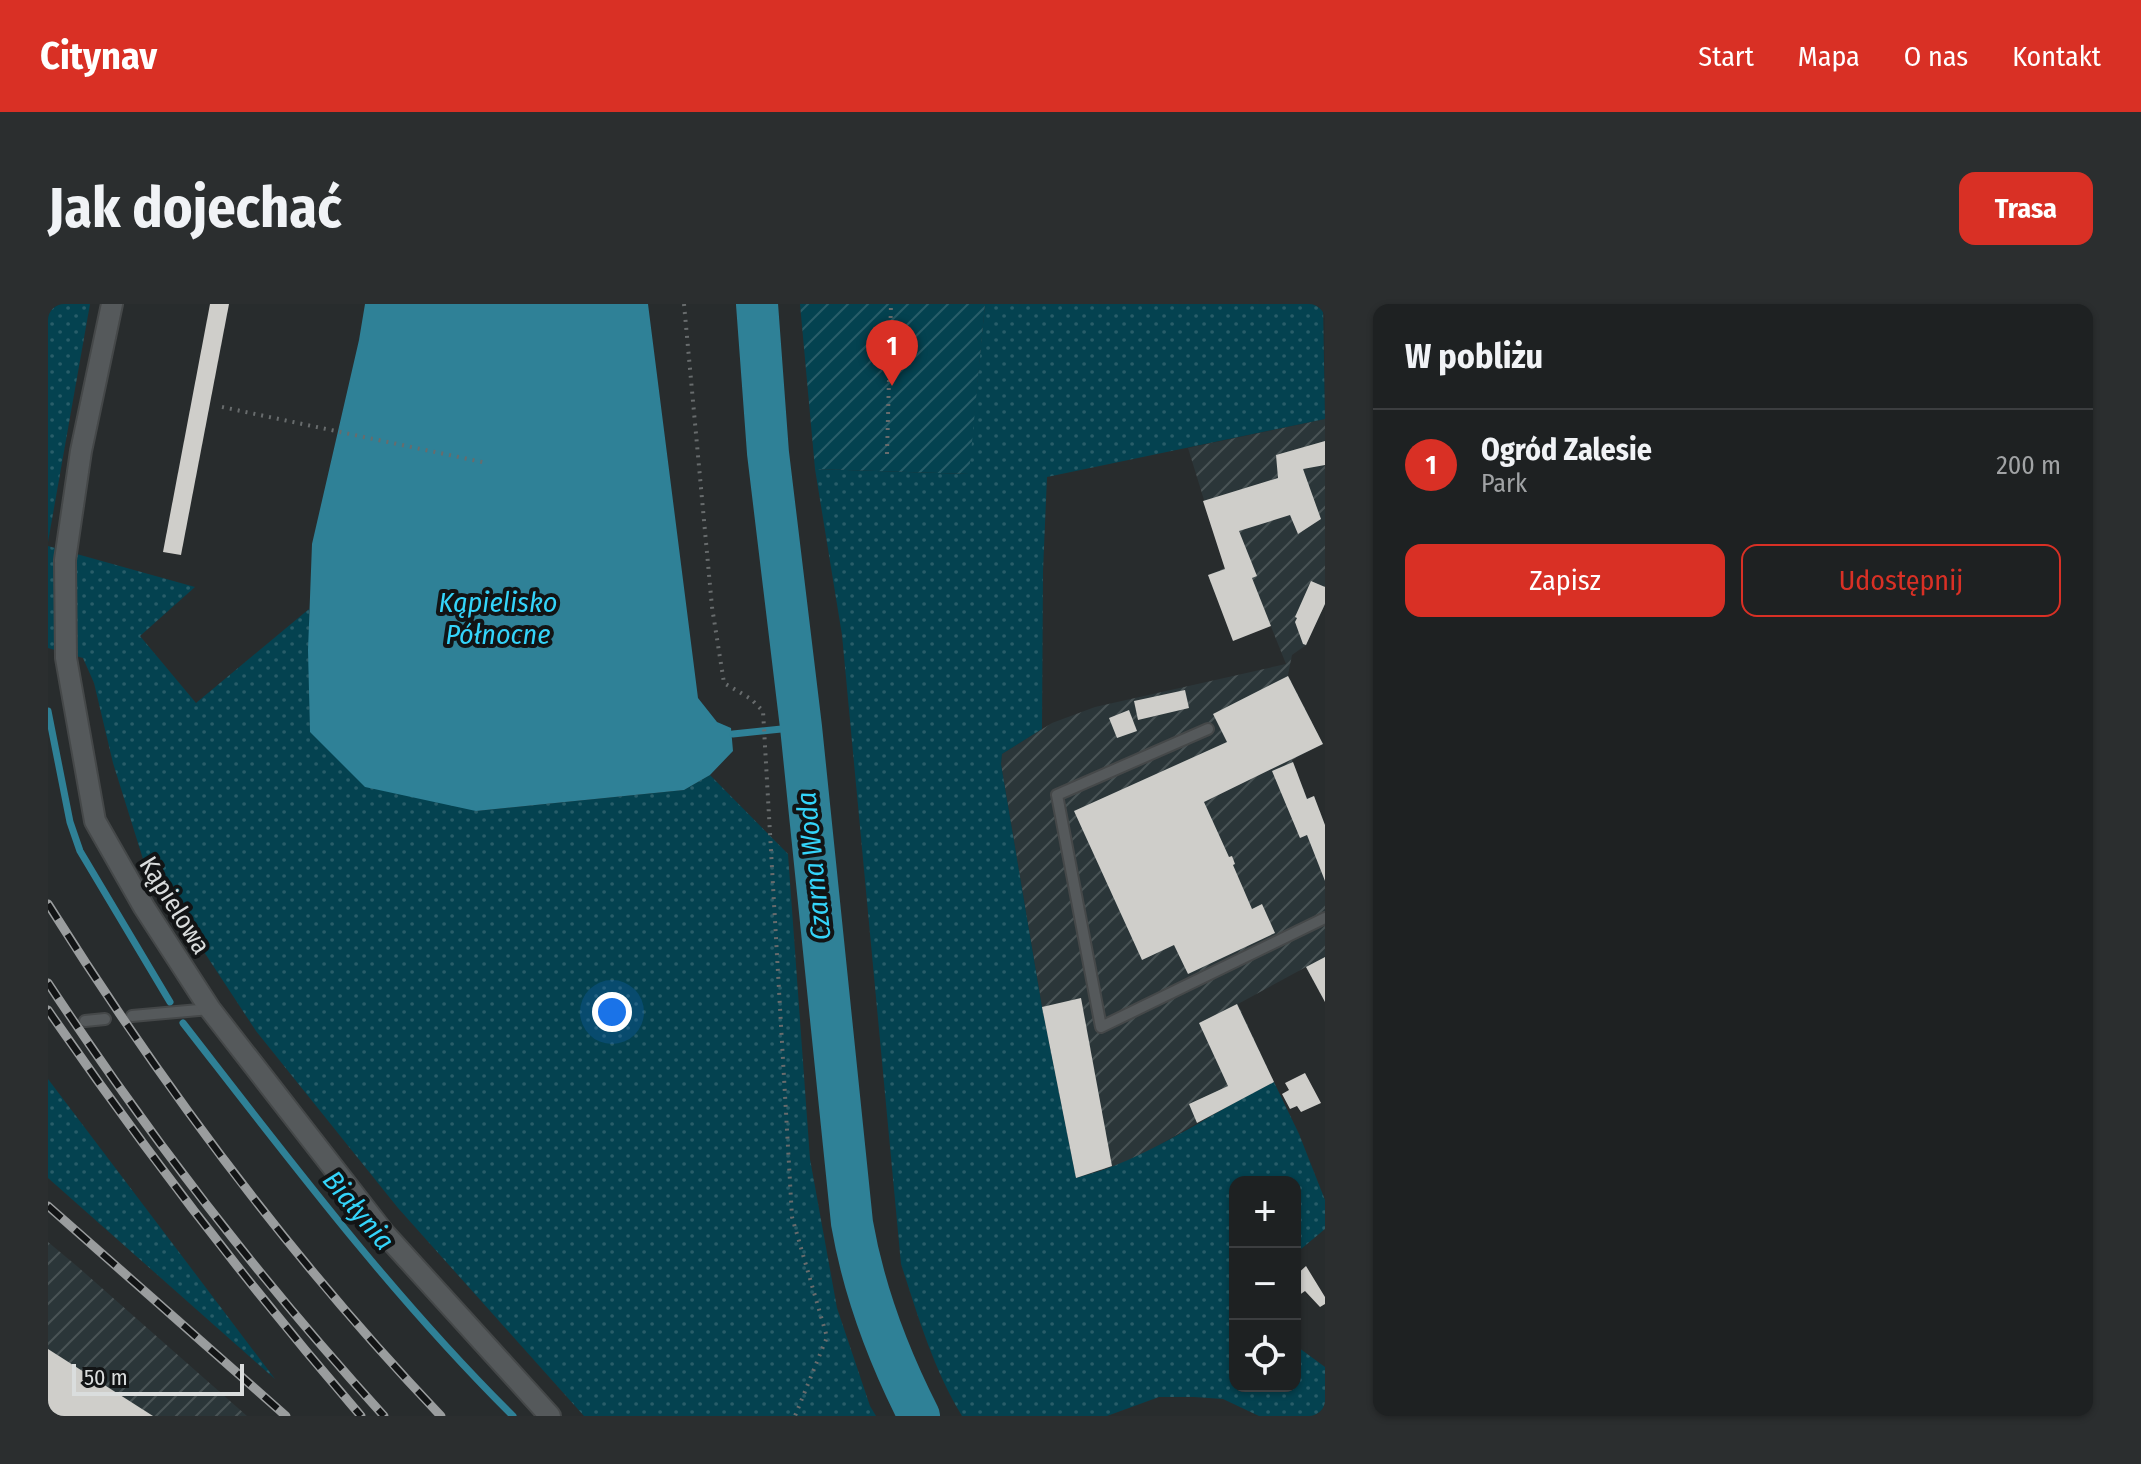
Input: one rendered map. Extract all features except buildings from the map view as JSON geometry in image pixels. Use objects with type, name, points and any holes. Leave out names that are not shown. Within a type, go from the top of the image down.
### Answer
[{"type":"street","name":"Kąpielowa","points":[[112,304],[81,451],[65,560],[66,658],[95,821],[144,907],[210,1009],[384,1233],[550,1416]]},
{"type":"lane","points":[[1208,729],[1057,795],[1101,1027],[1325,918]]},
{"type":"lane","points":[[132,1016],[210,1009]]},
{"type":"lane","points":[[85,1021],[105,1019]]},
{"type":"path","points":[[684,304],[712,607],[724,683],[751,699],[763,711],[792,1217],[827,1337],[795,1416]]},
{"type":"path","points":[[887,454],[891,304]]},
{"type":"path","points":[[222,407],[487,463]]},
{"type":"shaded area","points":[[48,304],[90,304],[48,542]]},
{"type":"shaded area","points":[[800,304],[985,304],[969,474],[815,469]]},
{"type":"shaded area","points":[[985,304],[1323,304],[1325,419],[1047,477],[1042,729],[1002,754],[1001,764],[1042,1007],[1076,1178],[1153,1148],[1274,1082],[1325,1200],[1325,1229],[1301,1249],[1301,1176],[1229,1176],[1229,1392],[1301,1392],[1301,1349],[1325,1367],[1325,1416],[1259,1416],[1223,1399],[1159,1397],[1107,1416],[962,1416],[934,1361],[901,1264],[842,635],[815,469],[968,474]]},
{"type":"shaded area","points":[[1325,419],[1325,604],[1306,645],[1292,655],[1288,675],[1323,744],[1292,760],[1307,798],[1314,796],[1325,825],[1325,1002],[1306,967],[1238,1004],[1274,1082],[1135,1159],[1076,1178],[1042,1007],[1001,764],[1002,754],[1052,723],[1095,707],[1286,664],[1252,579],[1214,592],[1208,575],[1225,568],[1188,448]]},
{"type":"shaded area","points":[[48,546],[195,587],[140,636],[196,703],[309,609],[310,732],[476,811],[684,790],[710,775],[788,854],[810,1159],[837,1308],[876,1416],[584,1416],[398,1208],[256,1031],[143,859],[113,763],[94,683],[83,658],[48,648]]},
{"type":"shaded area","points":[[48,1079],[275,1379],[48,1178]]},
{"type":"shaded area","points":[[48,1242],[78,1267],[247,1416],[48,1416]]},
{"type":"water","name":"Kąpielisko Północne","points":[[365,304],[648,304],[698,698],[717,722],[731,728],[733,751],[710,775],[684,790],[476,811],[365,787],[310,732],[308,650],[312,544]]},
{"type":"waterway","name":"Czarna Woda","points":[[757,304],[768,453],[801,727],[852,1223],[878,1322],[919,1416]]},
{"type":"waterway","name":"Białynia","points":[[48,711],[70,822],[80,851],[170,1002]]},
{"type":"waterway","points":[[733,734],[801,727]]},
{"type":"waterway","name":"Białynia","points":[[183,1023],[301,1175],[383,1274],[513,1416]]},
{"type":"railway","points":[[48,904],[137,1039],[281,1234],[441,1416]]},
{"type":"railway","points":[[48,983],[166,1152],[250,1260],[384,1416]]},
{"type":"railway","points":[[48,1010],[199,1217],[278,1318],[361,1416]]},
{"type":"railway","points":[[48,1206],[286,1416]]},
{"type":"place","name":"Ogród Zalesie","points":[[892,386]]}]
